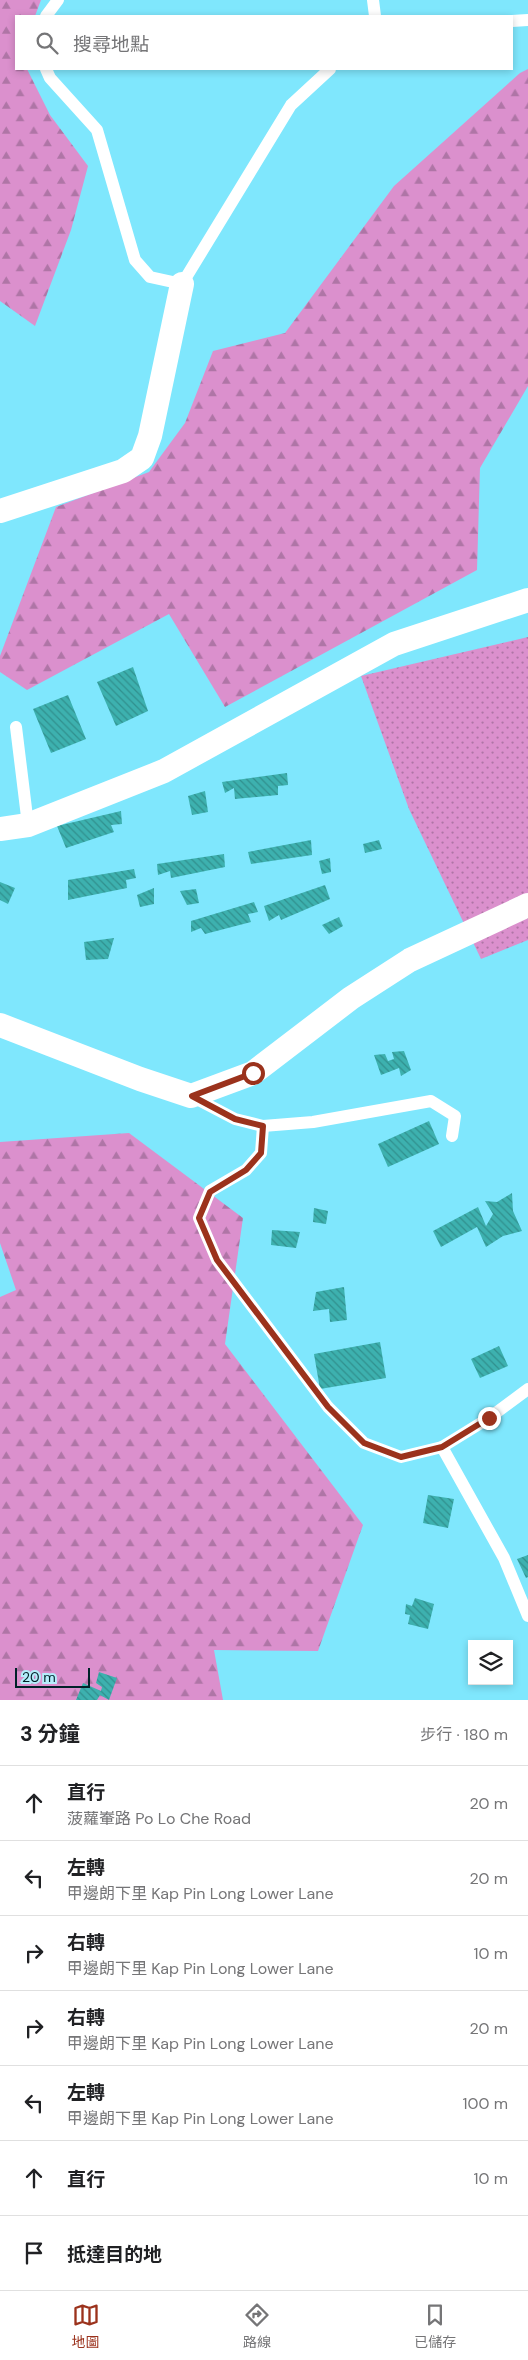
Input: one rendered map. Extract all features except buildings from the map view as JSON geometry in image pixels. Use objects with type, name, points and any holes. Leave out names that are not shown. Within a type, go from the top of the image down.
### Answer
[{"type":"street","points":[[0,511],[123,471],[142,458],[150,436],[182,284]]},
{"type":"street","points":[[0,829],[28,825],[164,771],[394,644],[528,600]]},
{"type":"street","points":[[0,1025],[140,1079],[192,1096],[253,1073],[351,998],[410,960],[528,905]]},
{"type":"lane","points":[[47,15],[58,0]]},
{"type":"lane","points":[[373,0],[375,15]]},
{"type":"lane","points":[[513,21],[528,20]]},
{"type":"lane","points":[[46,70],[50,78],[97,130],[135,260],[150,277],[182,284],[291,106],[329,70]]},
{"type":"lane","points":[[16,727],[28,825]]},
{"type":"lane","points":[[192,1096],[235,1119],[263,1126],[313,1122],[431,1102],[455,1116],[452,1136]]},
{"type":"lane","points":[[263,1126],[261,1153],[246,1170],[210,1192],[199,1218],[217,1260],[328,1407],[364,1443],[401,1457],[442,1447],[489,1418],[528,1389]]},
{"type":"lane","points":[[442,1447],[504,1558],[528,1616]]},
{"type":"green space","points":[[0,0],[41,0],[35,15],[15,15],[15,70],[28,70],[50,115],[88,166],[71,230],[35,326],[0,301]]},
{"type":"green space","points":[[528,69],[528,386],[480,468],[477,570],[225,707],[169,614],[27,690],[0,672],[0,656],[56,507],[149,472],[185,423],[213,351],[285,333],[394,186],[520,73]]},
{"type":"green space","points":[[528,637],[528,940],[481,959],[409,809],[361,676]]},
{"type":"green space","points":[[129,1133],[243,1218],[225,1344],[363,1525],[318,1651],[214,1650],[223,1700],[0,1700],[0,1297],[16,1290],[0,1243],[0,1142]]},
{"type":"route","points":[[253,1073],[192,1096],[235,1119],[263,1126],[261,1153],[246,1170],[210,1192],[199,1218],[217,1260],[328,1407],[364,1443],[401,1457],[442,1447],[489,1418]]}]
